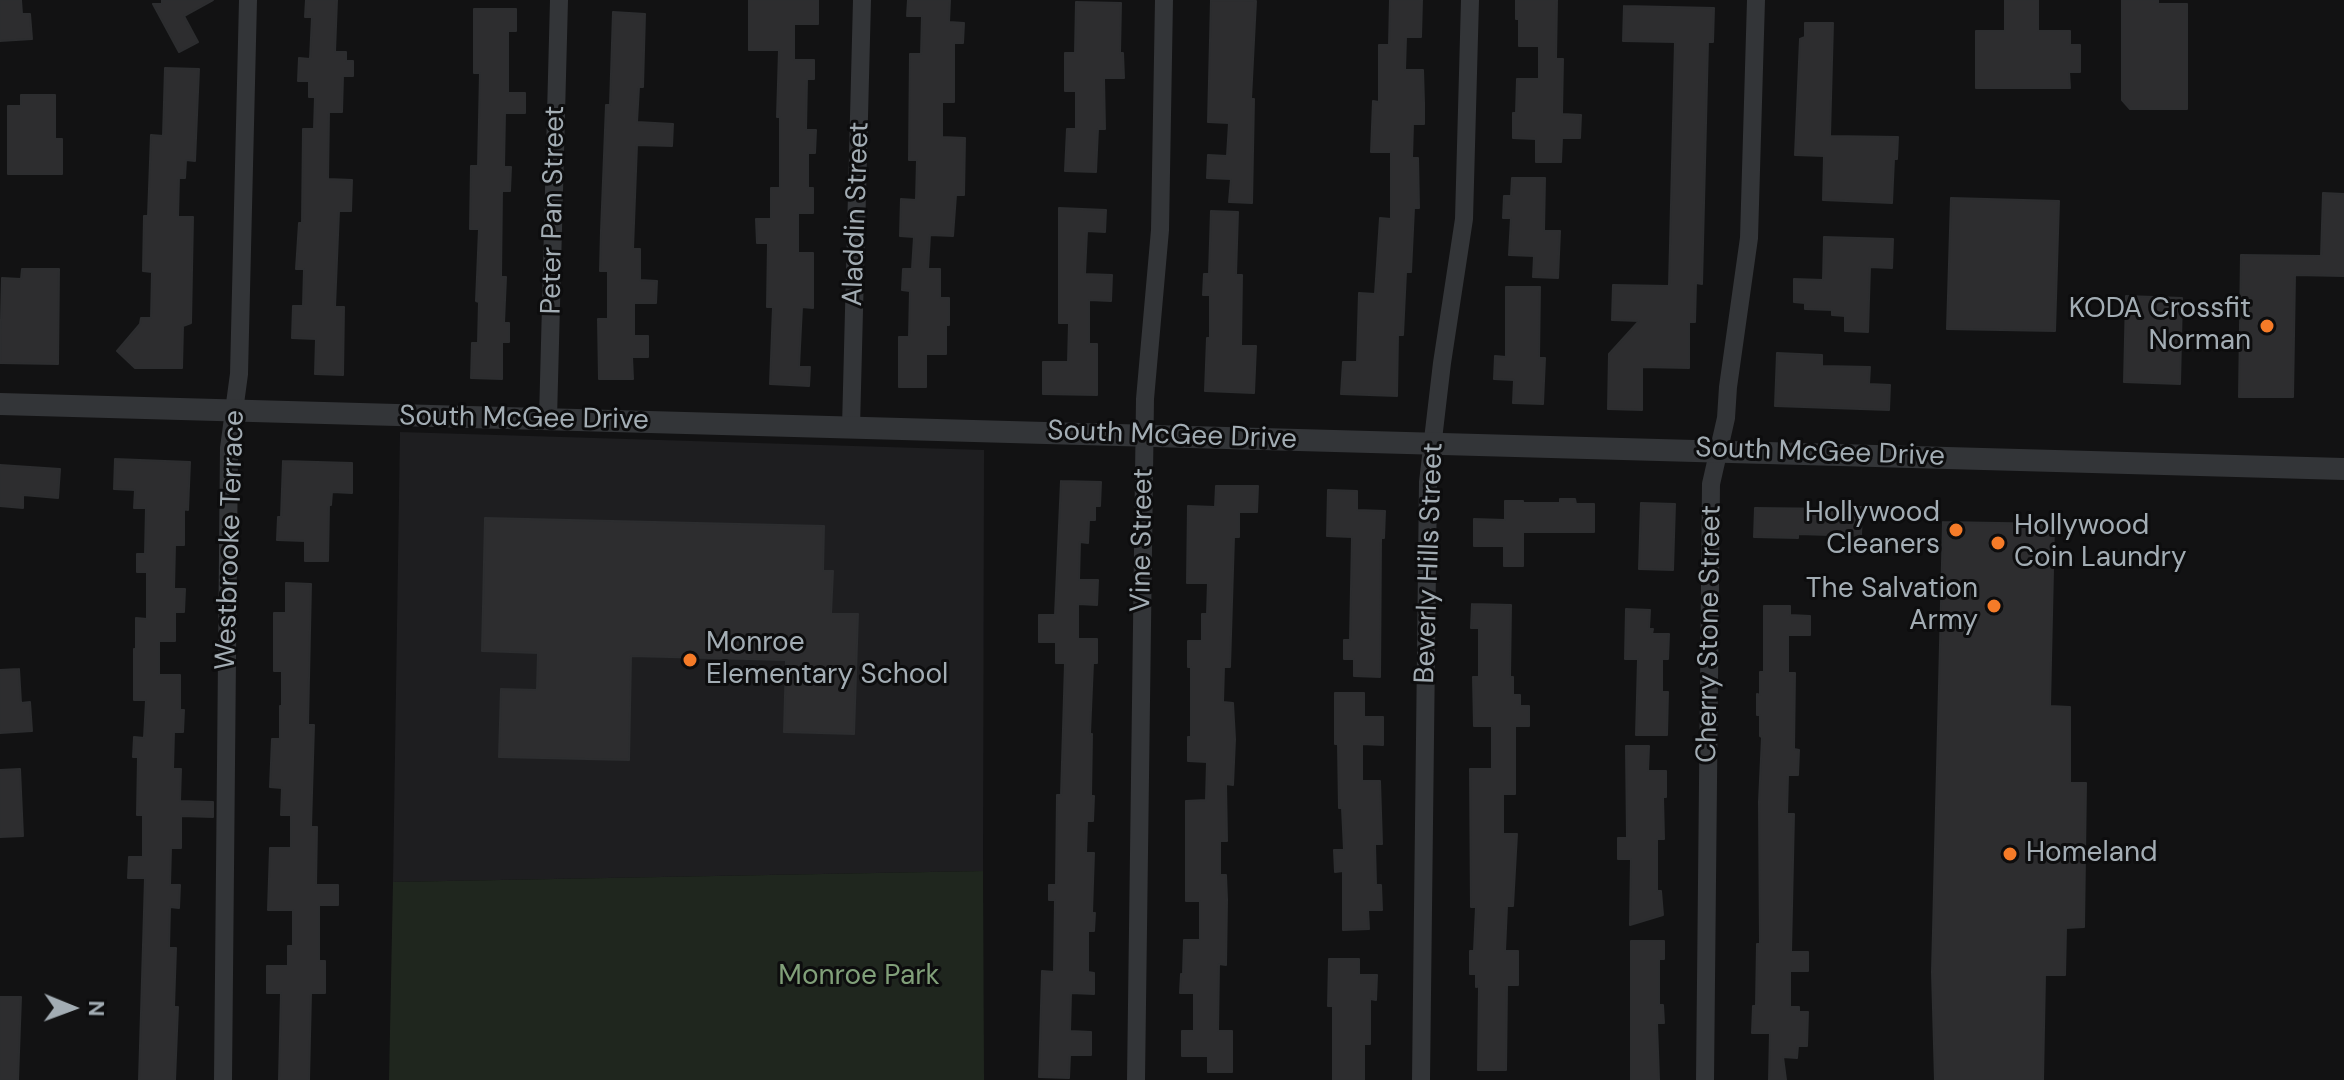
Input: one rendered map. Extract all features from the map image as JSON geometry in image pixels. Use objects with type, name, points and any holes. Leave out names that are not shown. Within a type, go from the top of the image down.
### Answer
[{"type":"street","name":"Westbrooke Terrace","points":[[223,1080],[229,448],[239,374],[248,0]]},
{"type":"street","name":"Peter Pan Street","points":[[548,419],[559,0]]},
{"type":"street","name":"Aladdin Street","points":[[851,427],[862,0]]},
{"type":"street","name":"Vine Street","points":[[1136,1080],[1145,399],[1160,230],[1164,0]]},
{"type":"street","name":"Beverly Hills Street","points":[[1421,1080],[1428,482],[1464,219],[1470,0]]},
{"type":"street","name":"Cherry Stone Street","points":[[1705,1080],[1711,484],[1726,418],[1749,238],[1756,1]]},
{"type":"street","name":"South McGee Drive","points":[[0,404],[2344,469]]},
{"type":"shaded area","name":"Monroe Elementary School","points":[[400,432],[984,450],[983,871],[393,882]]},
{"type":"green space","name":"Monroe Park","points":[[983,871],[984,1080],[389,1080],[393,882]]},
{"type":"building","points":[[0,0],[21,0],[22,14],[30,14],[32,39],[0,41]]},
{"type":"building","points":[[162,0],[213,0],[184,16],[198,42],[179,52],[153,4],[162,4]]},
{"type":"building","points":[[306,0],[337,0],[335,52],[346,52],[346,61],[353,61],[353,76],[343,76],[342,112],[329,112],[328,179],[352,180],[351,211],[339,211],[335,307],[344,307],[343,375],[315,374],[316,339],[292,338],[293,306],[303,306],[304,269],[296,269],[299,223],[302,223],[303,129],[314,129],[315,97],[309,97],[309,81],[298,81],[299,58],[310,59],[312,17],[305,17]]},
{"type":"building","points":[[749,0],[818,0],[818,24],[794,24],[794,60],[814,60],[814,79],[807,79],[806,130],[816,130],[815,153],[808,153],[808,188],[813,188],[813,213],[798,213],[798,253],[813,253],[813,308],[802,307],[799,367],[810,367],[809,386],[770,384],[773,307],[767,307],[768,243],[757,243],[756,219],[771,219],[771,188],[780,188],[780,117],[777,117],[779,50],[749,50]]},
{"type":"building","points":[[908,0],[950,0],[949,22],[964,23],[963,43],[954,43],[954,102],[942,102],[942,137],[965,138],[964,195],[956,195],[953,236],[930,235],[928,269],[940,269],[940,298],[949,298],[949,325],[946,325],[946,354],[926,354],[926,387],[899,387],[899,337],[909,337],[910,291],[902,290],[903,269],[912,269],[914,237],[900,236],[901,199],[916,200],[917,160],[909,160],[910,54],[921,54],[922,16],[907,16]]},
{"type":"building","points":[[1211,0],[1256,1],[1251,99],[1254,99],[1252,203],[1229,202],[1231,179],[1207,178],[1208,155],[1227,156],[1229,123],[1208,122]]},
{"type":"building","points":[[1390,0],[1422,0],[1421,37],[1406,37],[1405,70],[1423,70],[1424,103],[1424,124],[1413,124],[1412,158],[1418,158],[1419,208],[1414,208],[1411,272],[1406,272],[1403,335],[1398,335],[1397,396],[1341,394],[1343,362],[1357,362],[1359,293],[1375,294],[1380,218],[1391,219],[1391,152],[1371,152],[1373,101],[1379,102],[1379,45],[1389,45]]},
{"type":"building","points":[[1516,0],[1557,0],[1556,59],[1563,59],[1562,114],[1581,115],[1580,138],[1562,138],[1561,162],[1536,162],[1536,139],[1513,138],[1517,79],[1539,79],[1539,46],[1519,46]]},
{"type":"building","points":[[2005,0],[2038,0],[2038,31],[2070,31],[2070,45],[2080,45],[2080,72],[2069,72],[2070,88],[1976,88],[1976,31],[2005,31]]},
{"type":"building","points":[[2122,0],[2187,4],[2187,109],[2130,109],[2122,100]]},
{"type":"building","points":[[1076,2],[1121,3],[1120,53],[1123,53],[1124,78],[1104,78],[1105,129],[1098,129],[1096,172],[1065,171],[1067,129],[1076,129],[1076,91],[1065,91],[1065,53],[1075,53]]},
{"type":"building","points":[[1624,6],[1714,8],[1713,42],[1708,42],[1702,284],[1696,283],[1695,322],[1689,322],[1689,368],[1642,367],[1642,410],[1608,409],[1609,354],[1639,321],[1612,320],[1613,285],[1669,286],[1675,42],[1623,41]]},
{"type":"building","points":[[474,9],[516,9],[516,31],[508,31],[508,93],[525,93],[525,113],[505,113],[504,167],[511,167],[510,191],[502,191],[501,277],[506,277],[504,323],[509,323],[509,342],[502,342],[502,379],[471,378],[472,343],[478,343],[479,302],[476,301],[479,229],[470,229],[471,166],[478,166],[480,73],[474,73]]},
{"type":"building","points":[[613,12],[645,14],[643,87],[639,87],[637,122],[673,124],[672,146],[637,145],[633,249],[640,249],[640,280],[657,281],[656,303],[634,303],[634,336],[648,336],[648,357],[632,357],[633,379],[599,379],[598,319],[608,319],[608,271],[600,271]]},
{"type":"building","points":[[1805,23],[1833,23],[1830,136],[1898,137],[1892,203],[1823,200],[1824,156],[1795,155],[1800,39],[1805,37]]},
{"type":"building","points":[[165,68],[199,69],[195,161],[186,160],[185,178],[179,178],[178,217],[193,217],[191,323],[183,326],[182,368],[135,368],[117,351],[140,324],[141,318],[151,318],[152,272],[143,271],[144,216],[148,216],[151,135],[163,136]]},
{"type":"building","points":[[21,95],[55,95],[55,139],[62,139],[62,174],[8,174],[8,106],[21,106]]},
{"type":"building","points":[[1512,178],[1545,178],[1544,231],[1560,231],[1558,278],[1533,277],[1534,256],[1509,255],[1511,218],[1503,218],[1504,196],[1511,196]]},
{"type":"building","name":"KODA Crossfit Norman","points":[[2323,193],[2344,194],[2344,276],[2295,275],[2293,397],[2239,397],[2241,255],[2321,256]]},
{"type":"building","points":[[1951,198],[2059,201],[2055,331],[1947,329]]},
{"type":"building","points":[[1059,208],[1106,210],[1105,232],[1087,231],[1085,274],[1112,275],[1111,301],[1089,300],[1089,344],[1097,344],[1097,395],[1043,394],[1043,362],[1068,362],[1069,323],[1059,323]]},
{"type":"building","points":[[1211,211],[1238,212],[1236,275],[1242,275],[1241,346],[1256,346],[1254,393],[1205,391],[1210,295],[1203,295],[1204,274],[1209,274]]},
{"type":"building","points":[[1824,237],[1893,239],[1892,268],[1870,267],[1868,332],[1845,331],[1845,316],[1832,315],[1832,310],[1805,309],[1805,303],[1794,302],[1794,279],[1823,280]]},
{"type":"building","points":[[22,269],[59,269],[58,364],[0,363],[2,278],[21,279]]},
{"type":"building","points":[[1506,287],[1540,287],[1539,358],[1545,358],[1543,404],[1513,403],[1514,380],[1494,379],[1495,356],[1506,357]]},
{"type":"building","points":[[2126,296],[2182,298],[2180,384],[2124,382]]},
{"type":"building","points":[[1777,353],[1822,355],[1822,366],[1870,367],[1869,384],[1890,385],[1889,410],[1775,406]]},
{"type":"building","points":[[115,459],[190,462],[188,510],[184,509],[184,545],[175,545],[174,589],[185,589],[184,612],[175,612],[175,641],[159,641],[159,675],[180,675],[183,732],[174,732],[173,769],[181,769],[180,801],[213,802],[213,817],[181,816],[181,848],[171,848],[170,885],[180,885],[179,908],[170,907],[169,948],[176,948],[174,1007],[178,1007],[175,1080],[139,1080],[145,878],[128,878],[129,857],[143,857],[143,815],[137,815],[138,757],[133,757],[134,737],[144,738],[146,700],[134,700],[134,649],[136,618],[147,619],[147,572],[137,572],[137,554],[145,554],[146,508],[134,508],[135,490],[114,489]]},
{"type":"building","points":[[283,461],[352,463],[352,493],[332,492],[328,561],[305,561],[305,541],[277,540]]},
{"type":"building","points":[[0,465],[60,469],[58,498],[23,495],[23,508],[0,506]]},
{"type":"building","points":[[1061,481],[1101,482],[1100,506],[1095,506],[1095,520],[1089,520],[1088,543],[1080,542],[1079,580],[1098,580],[1097,605],[1078,604],[1078,639],[1097,639],[1090,734],[1093,821],[1087,821],[1086,853],[1094,853],[1092,913],[1095,913],[1094,931],[1088,931],[1088,972],[1094,973],[1094,994],[1071,993],[1070,1031],[1091,1032],[1091,1055],[1070,1055],[1069,1078],[1039,1077],[1042,971],[1054,972],[1055,900],[1049,900],[1049,885],[1056,885],[1057,795],[1061,795],[1065,663],[1056,663],[1056,642],[1039,642],[1039,615],[1055,615]]},
{"type":"building","points":[[1216,486],[1258,486],[1257,512],[1239,512],[1239,537],[1234,537],[1230,667],[1224,667],[1223,702],[1233,703],[1235,739],[1233,785],[1226,784],[1227,841],[1220,841],[1220,875],[1226,875],[1227,900],[1226,965],[1219,964],[1218,1031],[1232,1031],[1232,1072],[1208,1072],[1208,1056],[1182,1056],[1182,1031],[1194,1031],[1194,993],[1180,993],[1184,940],[1200,940],[1200,901],[1186,901],[1186,801],[1206,800],[1207,762],[1188,761],[1191,667],[1188,667],[1188,641],[1202,641],[1202,614],[1207,614],[1208,583],[1187,583],[1188,506],[1215,507]]},
{"type":"building","points":[[1328,490],[1357,491],[1357,510],[1385,511],[1384,538],[1381,538],[1380,677],[1354,676],[1354,659],[1344,659],[1344,640],[1350,640],[1352,537],[1327,536]]},
{"type":"building","points":[[1560,499],[1575,499],[1576,504],[1594,504],[1594,532],[1523,532],[1523,566],[1504,566],[1504,546],[1474,546],[1474,519],[1505,520],[1505,501],[1560,503]]},
{"type":"building","points":[[1641,503],[1675,504],[1673,570],[1639,569]]},
{"type":"building","points":[[1862,507],[1861,536],[1798,534],[1798,538],[1754,537],[1755,508]]},
{"type":"building","name":"Monroe Elementary School","points":[[485,518],[824,526],[823,571],[833,571],[831,614],[858,614],[854,734],[784,732],[786,660],[631,656],[629,760],[499,757],[501,689],[537,690],[538,653],[482,651]]},
{"type":"building","points":[[1943,522],[2054,524],[2050,706],[2070,707],[2070,783],[2086,783],[2084,927],[2066,928],[2065,975],[2045,975],[2043,1080],[1935,1080],[1932,972]]},
{"type":"building","points":[[286,583],[311,584],[308,725],[314,725],[311,827],[317,827],[316,885],[338,885],[338,905],[319,905],[319,961],[325,961],[325,993],[311,993],[309,1080],[279,1080],[281,993],[267,993],[267,966],[288,966],[288,946],[293,946],[293,910],[268,910],[270,848],[291,848],[291,815],[281,815],[282,788],[270,787],[272,739],[280,739],[282,706],[282,671],[274,671],[274,613],[286,613]]},
{"type":"building","points":[[1472,604],[1511,605],[1510,677],[1513,677],[1513,695],[1520,695],[1520,706],[1529,706],[1529,726],[1515,726],[1515,794],[1503,794],[1503,834],[1517,834],[1513,906],[1507,906],[1505,951],[1518,951],[1518,985],[1507,985],[1506,1070],[1478,1070],[1479,986],[1476,987],[1476,974],[1470,974],[1476,907],[1471,907],[1470,769],[1492,769],[1492,726],[1474,726],[1473,677],[1479,677],[1479,628],[1471,628]]},
{"type":"building","points":[[1764,606],[1790,606],[1790,615],[1810,616],[1810,635],[1788,635],[1788,673],[1795,673],[1794,749],[1799,750],[1798,775],[1788,775],[1787,814],[1794,814],[1791,952],[1808,952],[1808,971],[1790,971],[1790,1007],[1799,1007],[1799,1012],[1808,1012],[1807,1046],[1798,1046],[1797,1058],[1783,1057],[1786,1080],[1769,1080],[1770,1033],[1752,1033],[1753,1006],[1756,1006],[1757,944],[1760,944],[1762,737],[1760,715],[1757,715],[1757,694],[1760,695],[1760,672],[1764,672]]},
{"type":"building","points":[[1626,609],[1650,610],[1649,629],[1653,629],[1652,634],[1669,634],[1668,659],[1662,659],[1662,692],[1668,692],[1667,735],[1636,735],[1638,659],[1625,659]]},
{"type":"building","points":[[19,669],[21,703],[30,702],[32,731],[0,733],[0,670]]},
{"type":"building","points":[[1335,693],[1364,693],[1364,717],[1383,717],[1383,745],[1362,744],[1362,781],[1380,781],[1382,844],[1375,844],[1376,885],[1381,885],[1382,910],[1368,910],[1369,929],[1343,930],[1343,871],[1335,872],[1334,850],[1344,850],[1342,808],[1339,808],[1338,744],[1335,744]]},
{"type":"building","points":[[1626,746],[1649,746],[1648,771],[1666,771],[1664,839],[1657,839],[1657,891],[1661,891],[1663,915],[1630,925],[1631,859],[1618,859],[1618,838],[1627,838]]},
{"type":"building","points":[[20,769],[23,836],[0,837],[0,770]]},
{"type":"building","points":[[1631,941],[1664,941],[1664,959],[1659,959],[1659,1005],[1663,1005],[1664,1023],[1657,1023],[1659,1080],[1631,1080]]},
{"type":"building","points":[[1329,959],[1359,959],[1359,975],[1377,975],[1376,1000],[1370,999],[1370,1044],[1364,1044],[1364,1080],[1333,1080],[1333,1006],[1328,1006]]},
{"type":"building","points":[[0,997],[21,997],[18,1080],[0,1080]]},
{"type":"place","name":"KODA Crossfit Norman","points":[[2267,326]]},
{"type":"place","name":"Hollywood Cleaners","points":[[1956,530]]},
{"type":"place","name":"Hollywood Coin Laundry","points":[[1998,543]]},
{"type":"place","name":"The Salvation Army","points":[[1994,606]]},
{"type":"place","name":"Monroe Elementary School","points":[[690,660]]},
{"type":"place","name":"Homeland","points":[[2010,854]]}]
